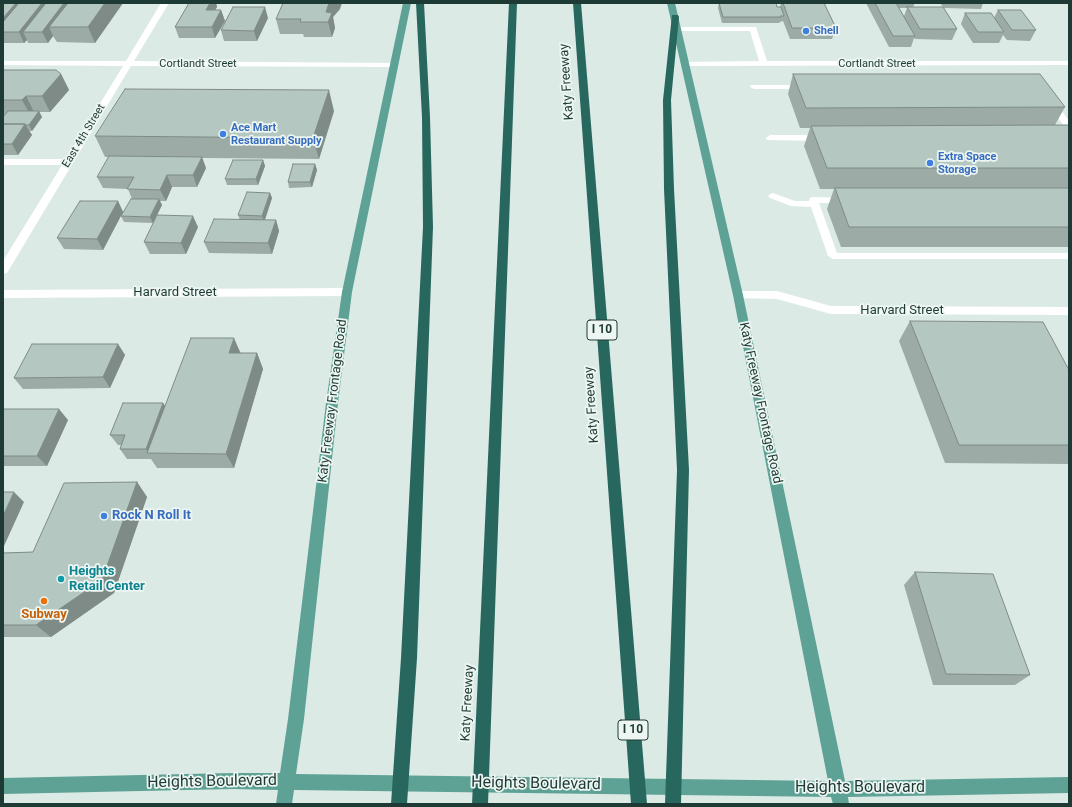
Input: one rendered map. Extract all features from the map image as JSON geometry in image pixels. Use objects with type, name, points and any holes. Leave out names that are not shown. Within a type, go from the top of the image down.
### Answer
[{"type":"highway","points":[[399,804],[409,658],[428,227],[426,117],[420,3]]},
{"type":"highway","name":"Katy Freeway","points":[[480,804],[513,3]]},
{"type":"highway","name":"Katy Freeway","points":[[577,3],[639,804]]},
{"type":"highway","points":[[673,804],[683,470],[669,189],[667,100],[675,17]]},
{"type":"main road","name":"Katy Freeway Frontage Road","points":[[284,804],[296,719],[332,402],[347,292],[407,3]]},
{"type":"main road","name":"Katy Freeway Frontage Road","points":[[671,3],[738,295],[840,797]]},
{"type":"main road","name":"Heights Boulevard","points":[[3,786],[233,780],[840,797],[1069,785]]},
{"type":"street","name":"East 4th Street","points":[[3,270],[165,3]]},
{"type":"street","points":[[677,29],[754,29],[764,64]]},
{"type":"street","name":"Cortlandt Street","points":[[3,63],[394,65]]},
{"type":"street","name":"Cortlandt Street","points":[[685,64],[1069,63]]},
{"type":"street","points":[[754,87],[818,87]]},
{"type":"street","points":[[1045,93],[1069,127]]},
{"type":"street","points":[[770,138],[833,138]]},
{"type":"street","points":[[3,162],[68,162]]},
{"type":"street","points":[[773,196],[794,204],[815,204]]},
{"type":"street","points":[[853,200],[813,200],[833,256],[1069,256]]},
{"type":"street","name":"Harvard Street","points":[[3,294],[347,292]]},
{"type":"street","name":"Harvard Street","points":[[738,295],[777,296],[830,310],[1068,311]]},
{"type":"building","points":[[3,3],[16,3],[3,18]]},
{"type":"building","points":[[19,3],[42,3],[19,32],[3,32],[3,22]]},
{"type":"building","points":[[46,3],[64,3],[42,32],[23,32]]},
{"type":"building","points":[[68,3],[105,3],[88,27],[49,27]]},
{"type":"building","points":[[189,3],[210,3],[206,10],[221,10],[212,27],[175,27]]},
{"type":"building","points":[[283,3],[329,3],[326,12],[332,13],[328,22],[300,22],[301,19],[276,19]]},
{"type":"building","points":[[719,3],[776,3],[777,7],[781,7],[784,16],[723,17]]},
{"type":"building","points":[[783,3],[824,3],[836,28],[792,28]]},
{"type":"building","points":[[875,3],[896,3],[915,36],[893,36]]},
{"type":"building","points":[[233,7],[265,7],[254,31],[221,30]]},
{"type":"building","points":[[907,7],[943,7],[957,29],[920,29]]},
{"type":"building","points":[[998,10],[1021,10],[1036,30],[1012,30]]},
{"type":"building","points":[[965,13],[991,13],[1004,32],[978,32]]},
{"type":"building","points":[[3,70],[56,70],[61,74],[42,96],[26,96],[22,100],[3,100]]},
{"type":"building","points":[[793,74],[1040,74],[1065,107],[806,108]]},
{"type":"building","points":[[125,89],[329,90],[313,138],[95,136]]},
{"type":"building","points":[[8,111],[39,111],[29,125],[26,125],[3,124],[3,117]]},
{"type":"building","points":[[3,124],[25,124],[12,144],[3,144]]},
{"type":"building","points":[[1069,125],[1069,168],[827,168],[811,126]]},
{"type":"building","points":[[109,156],[202,157],[193,175],[167,175],[160,190],[127,189],[134,177],[97,177]]},
{"type":"building","points":[[233,160],[263,160],[256,179],[225,179]]},
{"type":"building","points":[[293,164],[315,164],[310,182],[288,182]]},
{"type":"building","points":[[835,188],[1069,188],[1069,227],[849,227]]},
{"type":"building","points":[[247,192],[270,193],[262,216],[238,215]]},
{"type":"building","points":[[131,199],[159,199],[150,217],[121,216]]},
{"type":"building","points":[[80,201],[118,201],[97,239],[57,238]]},
{"type":"building","points":[[157,215],[193,216],[181,243],[144,242]]},
{"type":"building","points":[[214,219],[276,220],[268,243],[204,242]]},
{"type":"building","points":[[910,321],[1043,322],[1069,370],[1069,445],[959,445]]},
{"type":"building","points":[[191,338],[234,338],[229,353],[257,353],[226,454],[147,453]]},
{"type":"building","points":[[32,344],[118,344],[103,377],[14,378]]},
{"type":"building","points":[[123,403],[163,403],[146,449],[120,449],[125,435],[110,435]]},
{"type":"building","points":[[3,409],[59,409],[37,456],[3,456]]},
{"type":"building","name":"Heights Retail Center","points":[[137,482],[102,580],[36,625],[3,625],[3,553],[33,552],[64,483]]},
{"type":"building","points":[[3,492],[14,492],[3,516]]},
{"type":"building","points":[[915,572],[993,574],[1030,675],[946,674]]},
{"type":"place","name":"Shell","points":[[806,31]]},
{"type":"place","name":"Ace Mart Restaurant Supply","points":[[223,134]]},
{"type":"place","name":"Extra Space Storage","points":[[930,163]]},
{"type":"place","name":"Rock N Roll It","points":[[104,516]]},
{"type":"place","name":"Heights Retail Center","points":[[61,579]]},
{"type":"place","name":"Subway","points":[[44,601]]}]
